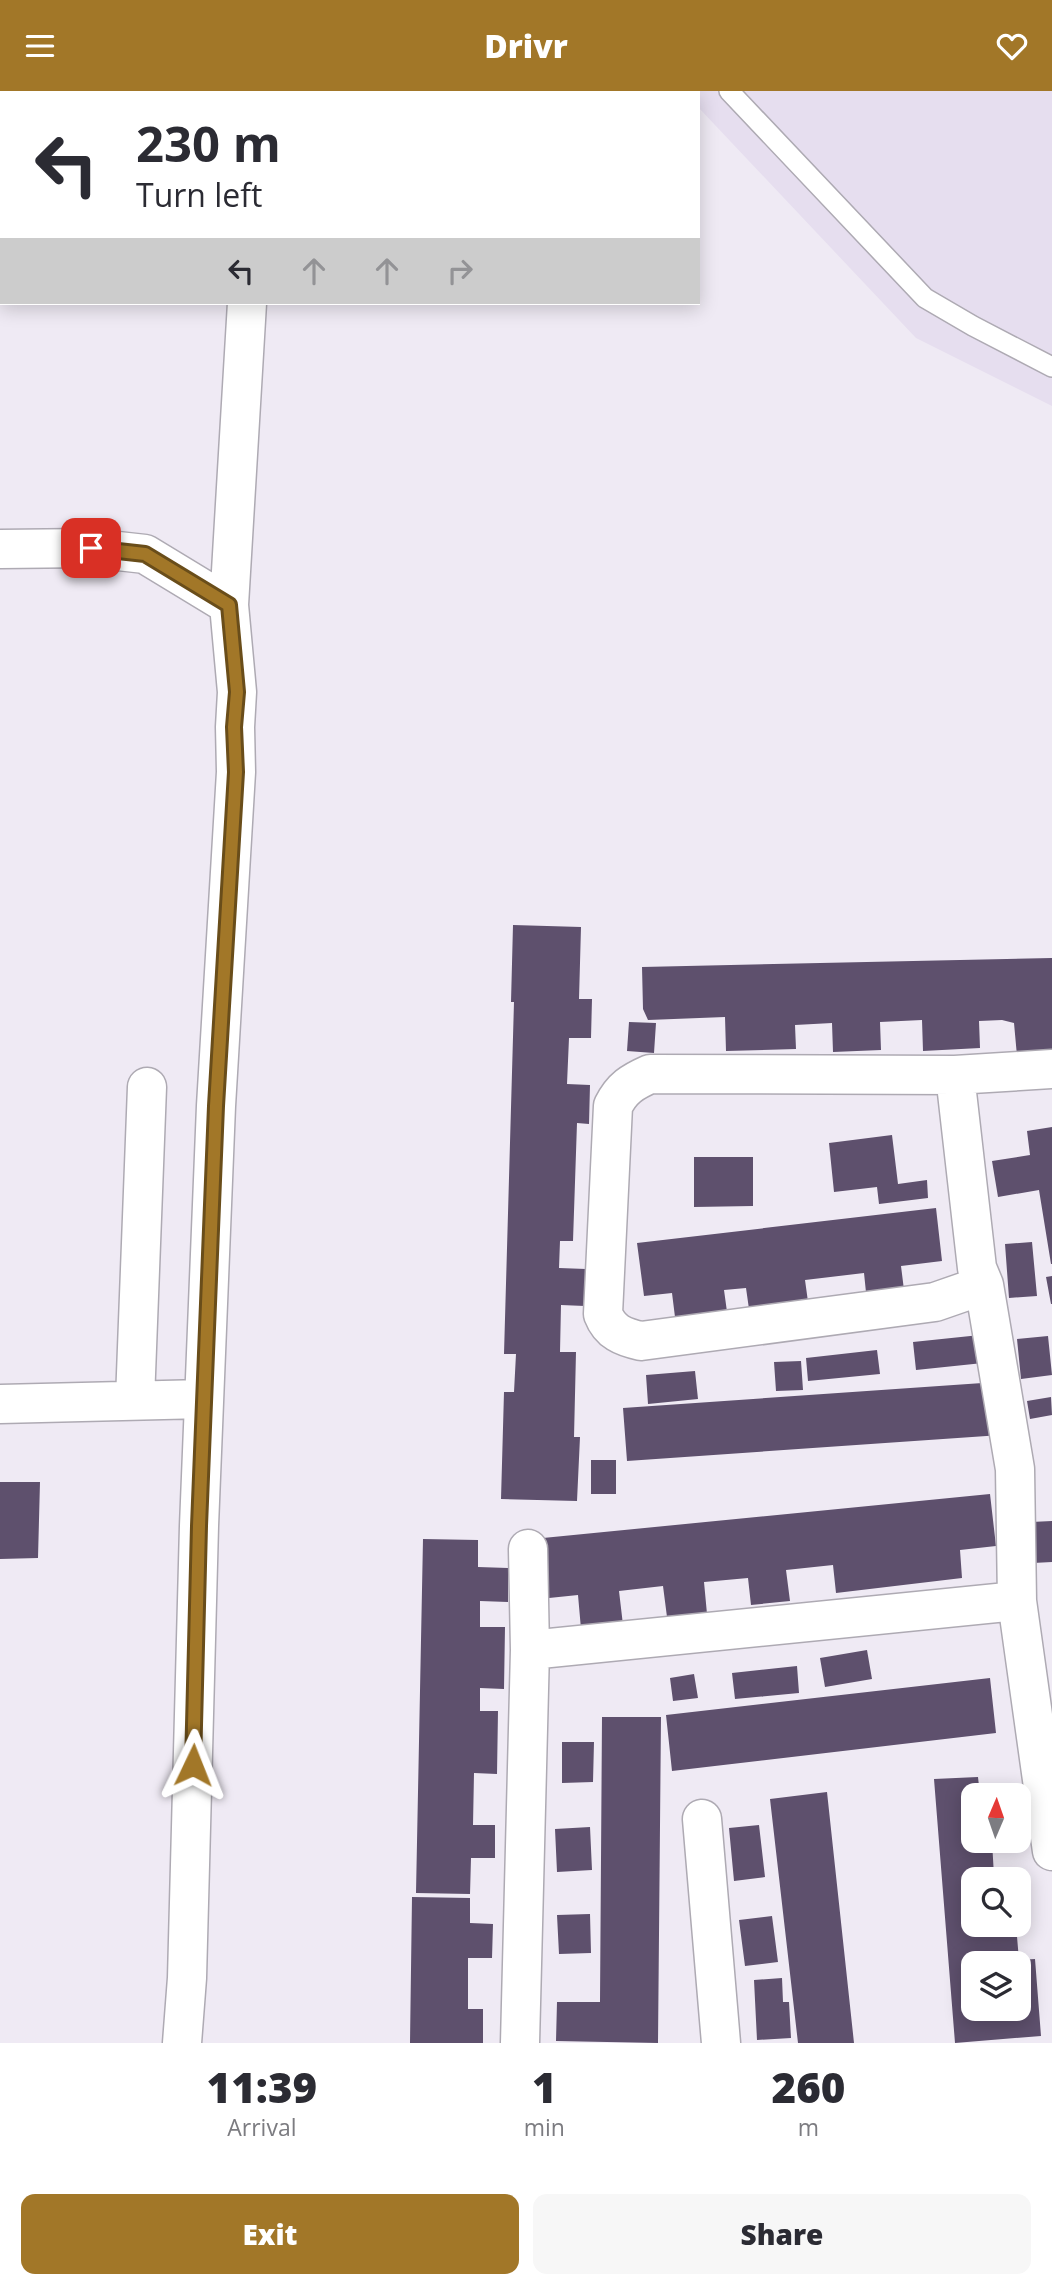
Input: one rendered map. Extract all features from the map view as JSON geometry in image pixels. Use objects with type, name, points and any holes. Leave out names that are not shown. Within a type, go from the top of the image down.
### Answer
[{"type":"street","points":[[182,2043],[187,1978],[204,1399],[216,1106],[236,772],[234,727],[237,692],[229,605],[247,305]]},
{"type":"street","points":[[0,549],[91,548],[145,554],[229,605]]},
{"type":"street","points":[[984,1285],[935,1302],[641,1341],[626,1338],[607,1325],[603,1314],[612,1106],[620,1091],[650,1074],[955,1075],[1052,1069]]},
{"type":"street","points":[[955,1075],[978,1268],[984,1285],[1015,1469],[1017,1601],[1052,1851]]},
{"type":"street","points":[[135,1400],[147,1087]]},
{"type":"street","points":[[0,1404],[204,1399]]},
{"type":"street","points":[[520,2043],[530,1650],[528,1549]]},
{"type":"street","points":[[530,1650],[1017,1601]]},
{"type":"street","points":[[702,1819],[721,2043]]},
{"type":"lane","points":[[729,91],[925,298],[1052,367]]},
{"type":"shaded area","points":[[700,91],[1052,91],[1052,406],[916,338],[700,109]]},
{"type":"building","points":[[513,925],[581,927],[579,999],[592,999],[591,1038],[569,1038],[567,1084],[590,1085],[589,1124],[577,1123],[573,1241],[560,1241],[559,1268],[586,1269],[585,1306],[561,1305],[560,1352],[576,1352],[574,1437],[580,1437],[577,1501],[501,1499],[504,1392],[514,1392],[516,1354],[504,1354],[514,1002],[511,1002]]},
{"type":"building","points":[[1052,958],[1052,1054],[1017,1056],[1014,1023],[1002,1020],[979,1021],[980,1048],[923,1051],[922,1020],[880,1022],[881,1050],[833,1052],[832,1023],[795,1025],[796,1049],[726,1051],[725,1017],[648,1020],[643,1009],[642,967]]},
{"type":"building","points":[[629,1022],[656,1023],[654,1053],[627,1051]]},
{"type":"building","points":[[1052,1127],[1051,1264],[1039,1190],[998,1197],[992,1161],[1030,1155],[1027,1131]]},
{"type":"building","points":[[892,1135],[898,1184],[927,1180],[928,1198],[879,1204],[877,1187],[834,1192],[829,1143]]},
{"type":"building","points":[[694,1157],[753,1157],[753,1206],[694,1207]]},
{"type":"building","points":[[936,1208],[942,1261],[901,1266],[905,1298],[867,1302],[864,1273],[805,1280],[809,1309],[750,1316],[746,1288],[724,1290],[728,1319],[676,1325],[672,1293],[644,1296],[637,1243]]},
{"type":"building","points":[[1032,1242],[1037,1296],[1009,1298],[1005,1244]]},
{"type":"building","points":[[1052,1276],[1052,1304],[1051,1304],[1046,1277]]},
{"type":"building","points":[[980,1335],[983,1363],[916,1370],[913,1342]]},
{"type":"building","points":[[1048,1336],[1052,1375],[1021,1379],[1017,1339]]},
{"type":"building","points":[[877,1350],[880,1374],[808,1381],[806,1358]]},
{"type":"building","points":[[801,1361],[803,1390],[776,1391],[774,1362]]},
{"type":"building","points":[[695,1371],[698,1399],[648,1404],[646,1375]]},
{"type":"building","points":[[997,1382],[1001,1435],[627,1461],[623,1408]]},
{"type":"building","points":[[1051,1397],[1052,1415],[1030,1419],[1027,1401]]},
{"type":"building","points":[[591,1460],[616,1460],[616,1494],[591,1494]]},
{"type":"building","points":[[0,1482],[40,1482],[38,1558],[0,1559]]},
{"type":"building","points":[[990,1494],[996,1546],[960,1550],[962,1578],[836,1593],[833,1565],[786,1570],[790,1601],[751,1605],[748,1578],[704,1582],[707,1614],[667,1617],[663,1586],[619,1591],[623,1625],[581,1629],[578,1595],[549,1598],[543,1538]]},
{"type":"building","points":[[1052,1521],[1052,1562],[1033,1563],[1031,1522]]},
{"type":"building","points":[[423,1539],[478,1540],[478,1567],[508,1568],[508,1602],[480,1601],[480,1627],[505,1627],[504,1689],[480,1688],[480,1711],[498,1711],[497,1774],[474,1773],[473,1825],[495,1825],[495,1858],[471,1858],[470,1894],[416,1893]]},
{"type":"building","points":[[867,1650],[872,1679],[825,1687],[820,1658]]},
{"type":"building","points":[[797,1666],[799,1693],[735,1699],[732,1673]]},
{"type":"building","points":[[694,1674],[698,1698],[673,1701],[670,1678]]},
{"type":"building","points":[[990,1678],[996,1733],[672,1771],[666,1715]]},
{"type":"building","points":[[602,1717],[661,1717],[658,2043],[556,2041],[557,2002],[600,2002]]},
{"type":"building","points":[[562,1742],[594,1742],[593,1782],[562,1783]]},
{"type":"building","points":[[978,1777],[979,1783],[961,1783],[961,1853],[993,1853],[993,1867],[961,1867],[961,1937],[1017,1937],[1018,1951],[961,1951],[961,2021],[1031,2021],[1031,1959],[1035,1959],[1041,2036],[955,2043],[934,1779]]},
{"type":"building","points":[[827,1792],[854,2043],[798,2043],[770,1799]]},
{"type":"building","points":[[759,1825],[765,1877],[734,1881],[729,1828]]},
{"type":"building","points":[[590,1827],[592,1870],[557,1872],[555,1829]]},
{"type":"building","points":[[412,1897],[470,1898],[470,1923],[493,1924],[492,1958],[468,1958],[468,2009],[483,2009],[483,2043],[410,2043]]},
{"type":"building","points":[[590,1914],[591,1953],[559,1954],[557,1915]]},
{"type":"building","points":[[772,1916],[778,1962],[745,1966],[739,1920]]},
{"type":"building","points":[[782,1978],[783,2002],[789,2002],[791,2038],[757,2040],[754,1980]]},
{"type":"route","points":[[91,548],[145,554],[229,605],[235,652],[236,772],[216,1106],[199,1526],[193,1765]]}]
